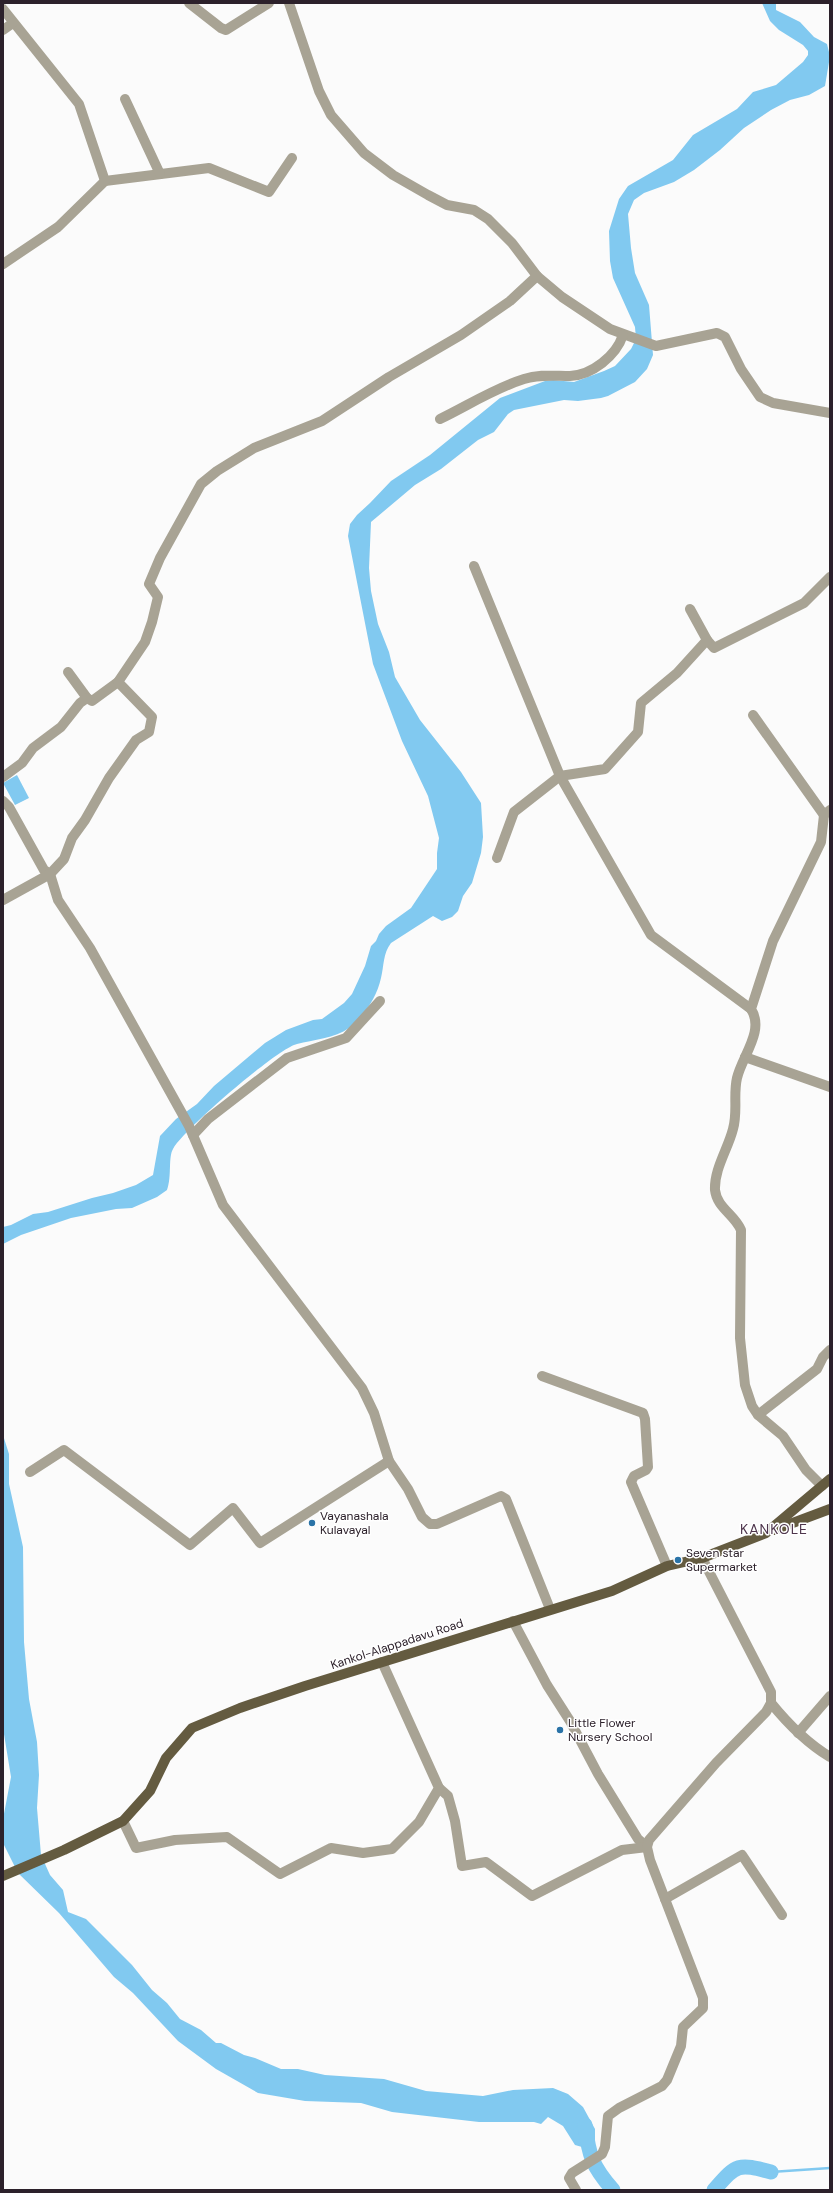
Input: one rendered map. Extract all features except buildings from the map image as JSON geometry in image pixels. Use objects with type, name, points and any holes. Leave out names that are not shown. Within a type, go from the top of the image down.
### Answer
[{"type":"main road","name":"Kankol-Alappadavu Road","points":[[3,1876],[64,1850],[123,1821],[150,1791],[166,1758],[192,1728],[240,1708],[550,1609],[612,1591],[667,1566],[702,1558],[766,1533],[826,1482]]},
{"type":"main road","points":[[766,1533],[830,1509]]},
{"type":"street","points":[[189,3],[221,28],[226,30],[269,3]]},
{"type":"street","points":[[290,3],[319,91],[331,115],[341,129],[364,153],[393,175],[446,205],[474,210],[488,219],[512,243],[537,276],[562,298],[610,329],[656,346],[717,333],[725,337],[741,369],[760,397],[774,403],[830,413]]},
{"type":"street","points":[[3,9],[79,104],[105,181]]},
{"type":"street","points":[[3,30],[13,23]]},
{"type":"street","points":[[125,99],[160,174]]},
{"type":"street","points":[[3,264],[58,227],[105,181],[209,168],[269,192],[292,158]]},
{"type":"street","points":[[68,672],[87,698],[92,701],[97,699],[118,682],[145,642],[158,597],[149,584],[160,558],[201,484],[232,460],[254,448],[322,421],[342,409],[389,377],[461,335],[510,301],[537,276]]},
{"type":"street","points":[[440,419],[526,378],[553,375],[571,376],[587,372],[613,356],[626,336]]},
{"type":"street","points":[[474,566],[560,776],[652,935],[751,1009],[754,1015],[755,1033],[737,1078],[736,1115],[733,1129],[715,1179],[715,1192],[718,1202],[737,1221],[741,1230],[740,1338],[744,1385],[752,1406],[758,1416],[783,1436],[806,1470],[826,1482]]},
{"type":"street","points":[[690,609],[707,640],[714,648],[804,603],[830,578]]},
{"type":"street","points":[[496,858],[514,812],[560,776],[605,769],[638,732],[640,703],[677,673],[707,640]]},
{"type":"street","points":[[3,900],[50,874],[64,859],[72,838],[85,820],[108,778],[136,740],[149,732],[152,717],[118,682]]},
{"type":"street","points":[[3,777],[22,763],[33,748],[61,727],[80,703],[87,698]]},
{"type":"street","points":[[751,1009],[774,941],[821,842],[827,813],[754,715]]},
{"type":"street","points":[[3,801],[9,807],[44,870],[50,874],[58,900],[90,948],[182,1112],[223,1204],[362,1388],[374,1413],[389,1461],[408,1489],[422,1517],[430,1524],[437,1524],[501,1496],[506,1500],[550,1609]]},
{"type":"street","points":[[193,1135],[208,1119],[287,1058],[346,1038],[380,1001]]},
{"type":"street","points":[[745,1057],[830,1086]]},
{"type":"street","points":[[758,1416],[817,1369],[823,1357],[830,1350]]},
{"type":"street","points":[[542,1376],[642,1413],[645,1419],[648,1467],[646,1470],[634,1476],[632,1482],[667,1566]]},
{"type":"street","points":[[30,1472],[64,1450],[190,1545],[233,1508],[260,1544],[389,1461]]},
{"type":"street","points":[[647,1846],[655,1831],[716,1762],[766,1712],[771,1703],[771,1692],[702,1558]]},
{"type":"street","points":[[513,1621],[546,1685],[570,1721],[598,1774],[638,1839],[647,1846],[650,1860],[703,1998],[703,2008],[683,2026],[675,2064],[662,2086],[619,2108],[608,2116],[605,2147],[602,2154],[572,2173],[570,2178],[576,2190]]},
{"type":"street","points":[[382,1662],[439,1788],[448,1796],[455,1821],[462,1866],[486,1862],[532,1896],[622,1850],[647,1846]]},
{"type":"street","points":[[798,1733],[830,1696]]},
{"type":"street","points":[[771,1703],[784,1720],[798,1733],[830,1757]]},
{"type":"street","points":[[123,1821],[136,1848],[174,1840],[227,1838],[280,1874],[331,1848],[363,1853],[392,1849],[419,1822],[439,1788]]},
{"type":"street","points":[[665,1899],[742,1855],[782,1915]]},
{"type":"water","points":[[762,3],[776,3],[776,10],[800,22],[814,37],[827,44],[830,56],[825,86],[809,95],[790,100],[771,110],[744,128],[720,150],[694,170],[674,182],[644,193],[634,200],[628,214],[631,248],[635,273],[649,305],[653,355],[647,369],[635,382],[608,396],[578,401],[564,400],[514,410],[508,414],[494,432],[478,440],[441,469],[415,485],[371,522],[369,568],[371,591],[378,624],[389,652],[395,677],[420,720],[461,772],[481,803],[483,837],[481,853],[472,883],[463,896],[458,911],[452,917],[442,921],[433,916],[391,943],[386,951],[379,985],[373,999],[365,1012],[349,1028],[331,1036],[297,1044],[271,1059],[194,1125],[180,1139],[173,1149],[167,1190],[157,1197],[132,1208],[116,1209],[71,1218],[21,1235],[3,1244],[3,1227],[11,1225],[33,1214],[48,1212],[113,1193],[136,1185],[153,1175],[160,1136],[176,1119],[197,1104],[214,1086],[265,1043],[286,1030],[313,1020],[322,1019],[344,1003],[352,994],[365,966],[371,946],[376,941],[379,934],[386,926],[411,908],[437,869],[439,838],[428,796],[402,741],[373,664],[348,536],[350,524],[391,481],[430,455],[500,398],[545,381],[553,380],[574,382],[604,371],[615,366],[631,349],[636,339],[635,327],[613,278],[610,261],[609,231],[619,199],[628,186],[673,160],[693,135],[737,109],[753,92],[776,85],[803,62],[808,55],[808,51],[803,45],[779,30],[770,21]]},
{"type":"water","points":[[17,775],[29,798],[15,805],[3,783]]},
{"type":"water","points":[[3,1435],[9,1454],[9,1484],[23,1547],[24,1642],[29,1699],[37,1742],[39,1775],[37,1808],[41,1855],[50,1875],[63,1890],[68,1912],[86,1919],[132,1965],[152,1990],[167,2003],[180,2019],[201,2030],[216,2043],[221,2043],[244,2055],[281,2069],[298,2069],[325,2075],[384,2079],[426,2091],[483,2096],[513,2090],[553,2088],[568,2094],[583,2107],[595,2129],[595,2141],[593,2144],[582,2147],[575,2145],[563,2126],[548,2117],[541,2124],[534,2122],[479,2122],[392,2112],[361,2103],[305,2101],[258,2093],[216,2069],[178,2041],[133,1993],[114,1977],[59,1913],[18,1873],[3,1843],[3,1819],[11,1777],[3,1728]]},
{"type":"waterway","points":[[585,2125],[590,2153],[596,2167],[613,2190]]},
{"type":"waterway","points":[[714,2190],[728,2175],[738,2168],[751,2167],[771,2172]]},
{"type":"waterway","points":[[771,2172],[830,2168]]},
{"type":"place","name":"Vayanashala Kulavayal","points":[[312,1523]]},
{"type":"place","name":"Seven star Supermarket","points":[[678,1560]]},
{"type":"place","name":"Little Flower Nursery School","points":[[560,1730]]},
{"type":"district","name":"KANKOLE","points":[[774,1529]]}]
